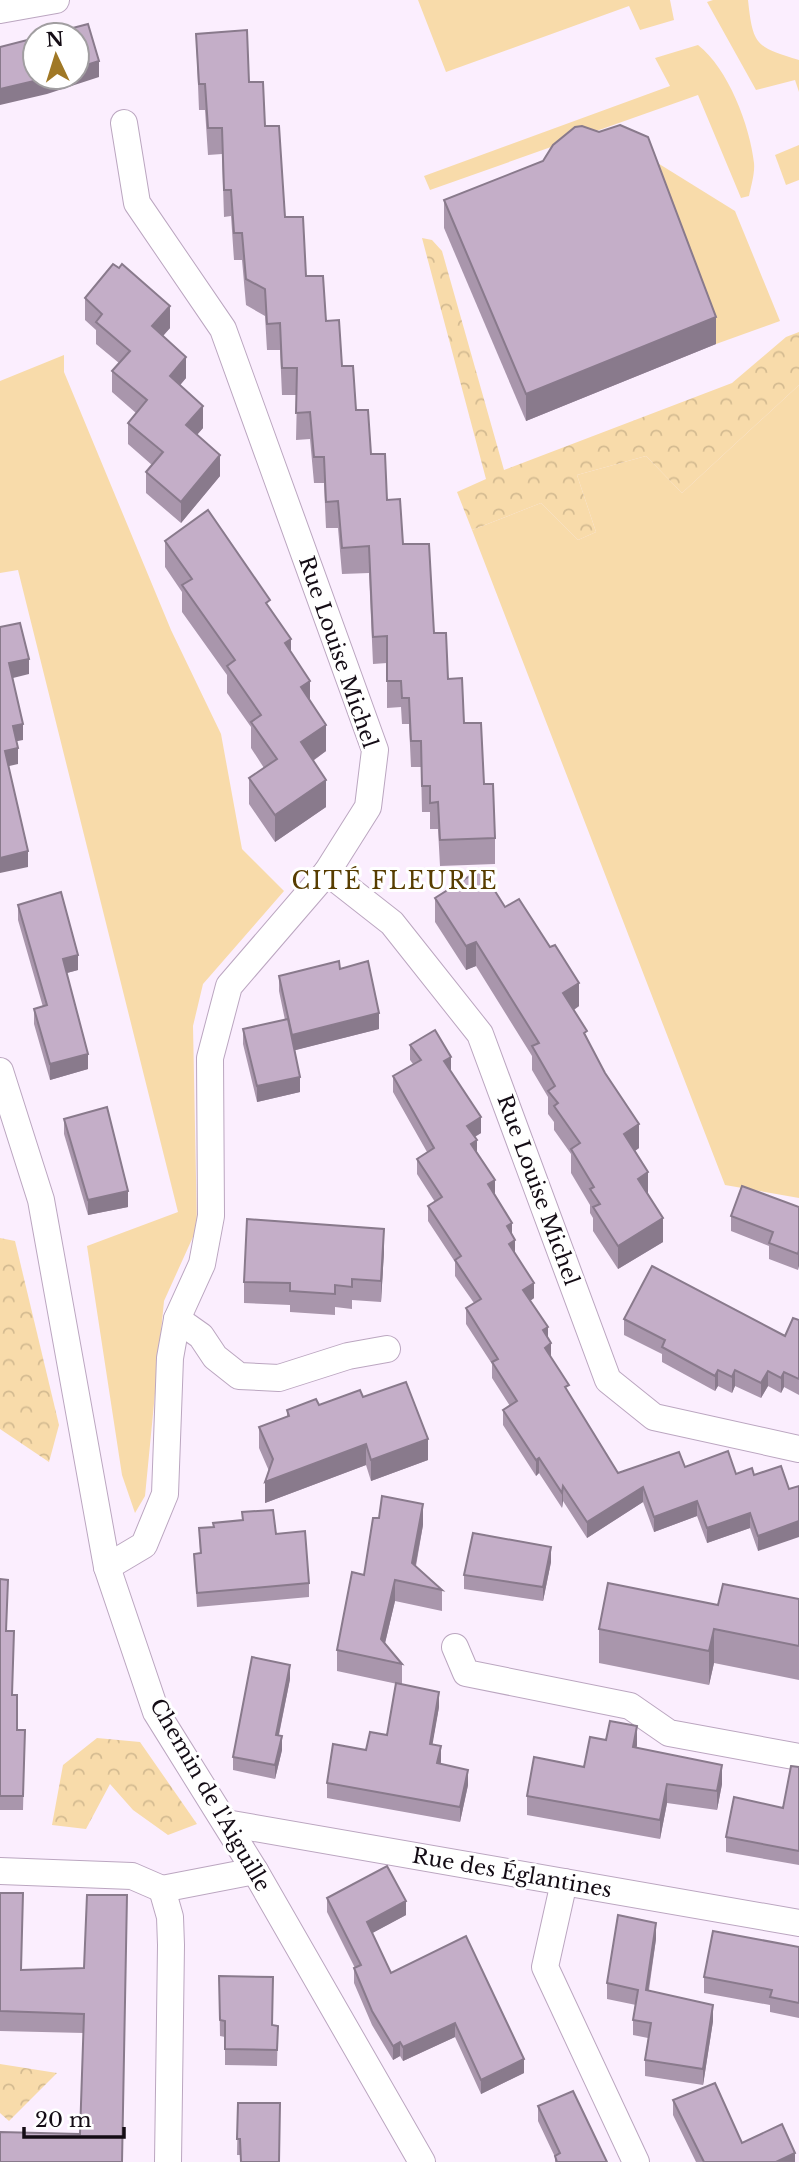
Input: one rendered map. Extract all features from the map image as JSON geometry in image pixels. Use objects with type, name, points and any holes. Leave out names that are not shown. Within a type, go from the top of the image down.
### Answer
[{"type":"street","points":[[0,10],[57,0]]},
{"type":"street","name":"Rue Louise Michel","points":[[124,122],[136,203],[223,329],[375,750],[368,807],[327,872],[392,923],[481,1034],[608,1380],[654,1417],[799,1449]]},
{"type":"street","points":[[107,1567],[144,1545],[165,1494],[170,1358],[177,1319],[202,1264],[211,1216],[210,1058],[229,986],[327,872]]},
{"type":"street","name":"Chemin de l'Aiguille","points":[[0,1071],[41,1200],[107,1567],[156,1712],[255,1871],[422,2162]]},
{"type":"street","points":[[177,1319],[201,1336],[215,1357],[239,1376],[279,1378],[348,1356],[387,1349]]},
{"type":"street","points":[[455,1647],[466,1673],[630,1706],[669,1733],[799,1757]]},
{"type":"street","name":"Rue des Églantines","points":[[226,1823],[799,1923]]},
{"type":"street","points":[[0,1871],[132,1876],[162,1889],[255,1871]]},
{"type":"street","points":[[564,1882],[545,1967],[636,2162]]},
{"type":"street","points":[[162,1889],[170,1917],[171,1945],[168,2162]]},
{"type":"green space","points":[[418,0],[670,0],[674,20],[640,30],[629,6],[446,72]]},
{"type":"green space","points":[[748,0],[752,27],[759,42],[774,52],[799,60],[799,92],[795,80],[756,90],[707,2]]},
{"type":"green space","points":[[698,45],[709,55],[728,83],[748,132],[754,163],[749,196],[741,198],[698,95],[430,190],[424,176],[670,86],[655,58]]},
{"type":"green space","points":[[799,145],[799,180],[786,185],[775,155]]},
{"type":"green space","points":[[656,162],[735,211],[780,321],[716,344],[648,165]]},
{"type":"green space","points":[[422,238],[432,240],[442,251],[504,470],[732,383],[786,337],[799,332],[799,385],[682,493],[646,456],[577,475],[596,532],[578,540],[541,503],[472,530],[457,492],[486,479]]},
{"type":"green space","points":[[64,355],[64,372],[171,630],[221,734],[242,849],[284,891],[203,984],[193,1026],[197,1228],[164,1301],[145,1496],[135,1513],[122,1475],[87,1246],[178,1212],[18,570],[0,573],[0,381]]},
{"type":"green space","points":[[799,385],[799,1198],[725,1185],[472,530],[541,503],[578,540],[596,532],[577,475],[646,456],[682,493]]},
{"type":"green space","points":[[0,1238],[15,1241],[59,1425],[49,1462],[0,1429]]},
{"type":"green space","points":[[97,1738],[140,1742],[197,1824],[168,1835],[133,1810],[110,1784],[86,1829],[52,1825],[63,1765]]},
{"type":"green space","points":[[0,2064],[57,2073],[9,2121],[0,2113]]},
{"type":"building","points":[[247,30],[249,82],[263,82],[265,126],[279,126],[285,217],[303,217],[306,276],[323,276],[326,321],[339,320],[342,366],[353,366],[356,410],[368,410],[371,454],[385,454],[387,500],[400,499],[403,544],[429,544],[434,633],[446,633],[448,679],[462,678],[464,723],[481,723],[484,784],[493,784],[495,838],[440,840],[438,802],[430,803],[430,786],[422,786],[421,741],[411,741],[409,698],[402,698],[401,681],[387,681],[387,636],[373,637],[369,546],[342,548],[338,501],[326,502],[324,457],[314,457],[310,412],[296,413],[297,368],[282,368],[280,323],[267,324],[265,289],[246,279],[242,233],[234,233],[231,190],[224,190],[222,128],[208,128],[205,84],[199,84],[196,34]]},
{"type":"building","points":[[91,34],[99,61],[91,64]]},
{"type":"building","points":[[21,42],[21,84],[0,89],[0,47]]},
{"type":"building","points":[[620,125],[648,137],[716,317],[526,394],[444,200],[543,161],[553,145],[575,127],[582,126],[599,132]]},
{"type":"building","points":[[113,264],[119,268],[122,264],[170,306],[152,326],[186,357],[170,376],[203,406],[186,425],[220,455],[181,502],[146,472],[163,452],[128,423],[147,400],[112,371],[130,351],[96,322],[102,314],[85,298]]},
{"type":"building","points":[[208,510],[270,600],[266,603],[291,639],[285,643],[310,681],[301,687],[326,725],[301,742],[326,780],[275,815],[249,778],[277,759],[251,722],[261,715],[227,666],[235,660],[182,585],[192,579],[165,541]]},
{"type":"building","points":[[20,623],[29,659],[9,663],[23,724],[13,726],[18,748],[5,751],[28,851],[0,858],[0,627]]},
{"type":"building","points":[[481,869],[505,907],[519,899],[550,947],[555,945],[579,983],[563,993],[587,1031],[584,1033],[605,1073],[639,1124],[624,1134],[648,1172],[638,1179],[663,1218],[618,1246],[593,1207],[600,1204],[590,1189],[594,1187],[571,1149],[580,1143],[554,1106],[558,1103],[548,1091],[555,1086],[532,1046],[539,1043],[476,942],[466,946],[435,898]]},
{"type":"building","points":[[61,892],[78,955],[63,959],[88,1054],[50,1064],[34,1009],[47,1005],[18,905]]},
{"type":"building","points":[[339,961],[340,969],[368,961],[379,1013],[292,1035],[279,976]]},
{"type":"building","points":[[288,1019],[300,1077],[257,1086],[243,1029]]},
{"type":"building","points":[[435,1030],[451,1057],[444,1061],[481,1117],[467,1126],[477,1140],[471,1144],[495,1180],[488,1184],[512,1223],[507,1226],[515,1240],[509,1244],[534,1283],[523,1290],[548,1327],[543,1330],[551,1343],[545,1348],[569,1385],[565,1387],[618,1473],[679,1452],[685,1467],[728,1451],[736,1474],[752,1468],[754,1475],[781,1466],[789,1489],[799,1486],[799,1521],[758,1536],[750,1513],[707,1528],[697,1501],[654,1517],[643,1487],[587,1522],[563,1486],[562,1493],[539,1458],[536,1460],[503,1410],[517,1401],[492,1362],[498,1359],[466,1308],[481,1299],[455,1260],[461,1256],[428,1206],[442,1197],[417,1159],[434,1148],[393,1076],[421,1060],[410,1045]]},
{"type":"building","points":[[107,1107],[128,1191],[88,1200],[64,1119]]},
{"type":"building","points":[[742,1186],[799,1207],[798,1254],[769,1243],[773,1232],[731,1216]]},
{"type":"building","points":[[247,1219],[384,1229],[381,1281],[352,1279],[352,1287],[335,1285],[335,1294],[290,1291],[290,1283],[244,1282]]},
{"type":"building","points":[[652,1266],[785,1336],[793,1318],[799,1320],[799,1379],[784,1372],[781,1378],[768,1371],[761,1383],[735,1370],[732,1377],[718,1370],[715,1376],[662,1347],[665,1340],[624,1319]]},
{"type":"building","points":[[406,1382],[428,1439],[371,1460],[366,1444],[265,1482],[273,1459],[259,1427],[289,1416],[287,1410],[316,1399],[319,1405],[360,1390],[363,1397]]},
{"type":"building","points":[[382,1496],[423,1504],[412,1563],[442,1590],[395,1580],[381,1639],[402,1664],[337,1650],[352,1572],[364,1575],[373,1518],[379,1518]]},
{"type":"building","points":[[273,1510],[276,1534],[305,1531],[309,1583],[197,1593],[194,1554],[201,1553],[199,1528],[214,1527],[213,1523],[243,1520],[242,1512]]},
{"type":"building","points":[[473,1533],[551,1547],[543,1587],[464,1575]]},
{"type":"building","points":[[0,1579],[8,1580],[6,1631],[14,1631],[12,1695],[17,1695],[17,1730],[25,1730],[23,1796],[0,1796]]},
{"type":"building","points":[[608,1583],[718,1605],[723,1584],[799,1599],[799,1646],[714,1629],[709,1651],[599,1629]]},
{"type":"building","points":[[252,1657],[290,1665],[276,1735],[282,1736],[275,1765],[233,1757]]},
{"type":"building","points":[[396,1683],[439,1692],[430,1744],[441,1746],[437,1763],[468,1770],[460,1807],[327,1783],[333,1744],[366,1750],[370,1732],[387,1735]]},
{"type":"building","points":[[610,1721],[637,1726],[633,1747],[722,1765],[717,1791],[667,1784],[660,1820],[527,1796],[534,1757],[584,1767],[590,1737],[606,1740]]},
{"type":"building","points":[[791,1766],[799,1767],[799,1851],[726,1837],[734,1797],[783,1808]]},
{"type":"building","points":[[387,1866],[406,1901],[367,1922],[391,1973],[466,1936],[524,2059],[481,2080],[455,2023],[403,2047],[400,2042],[393,2046],[372,2011],[354,1968],[361,1965],[327,1898]]},
{"type":"building","points":[[0,1893],[23,1893],[21,1970],[84,1968],[87,1895],[127,1895],[122,2162],[0,2162],[0,2132],[80,2134],[84,2014],[0,2011]]},
{"type":"building","points":[[618,1915],[656,1923],[646,1990],[713,2005],[703,2069],[645,2060],[651,2023],[633,2020],[638,1990],[607,1983]]},
{"type":"building","points":[[713,1931],[799,1947],[799,2003],[770,1997],[772,1990],[704,1977]]},
{"type":"building","points":[[219,1976],[273,1977],[272,2025],[278,2026],[277,2050],[225,2049],[225,2021],[220,2020]]},
{"type":"building","points":[[715,2083],[742,2143],[782,2124],[795,2153],[776,2162],[704,2162],[673,2100]]},
{"type":"building","points":[[573,2091],[607,2162],[557,2162],[555,2156],[560,2153],[538,2106]]},
{"type":"building","points":[[238,2103],[280,2103],[279,2162],[241,2162],[240,2139],[237,2139]]},
{"type":"district","name":"CITÉ FLEURIE","points":[[395,881]]}]
